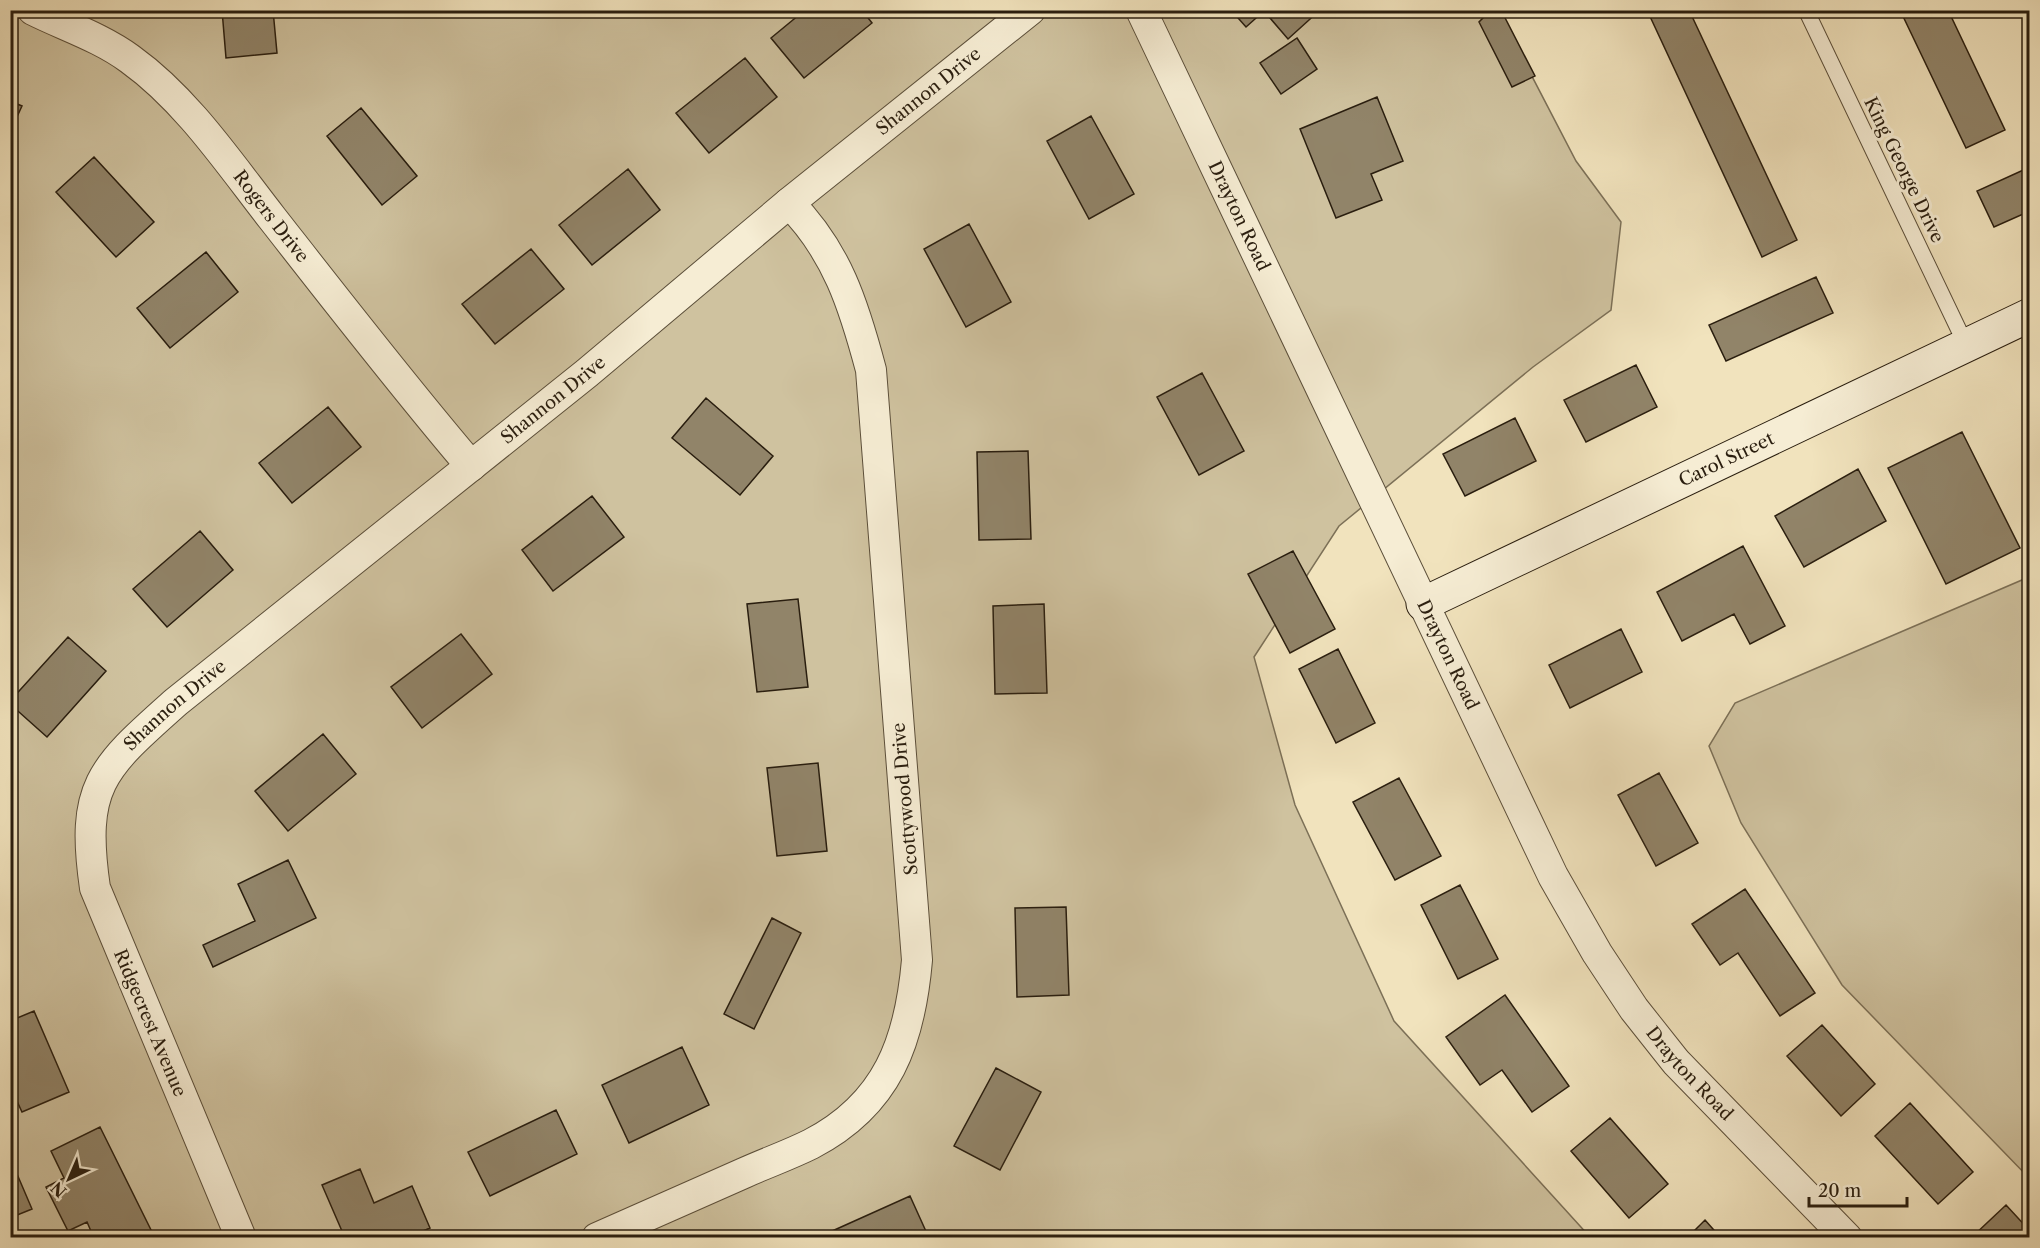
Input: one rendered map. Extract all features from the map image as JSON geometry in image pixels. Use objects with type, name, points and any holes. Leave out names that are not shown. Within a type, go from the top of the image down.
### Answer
[{"type":"street","name":"Shannon Drive","points":[[92,802],[115,760],[176,702],[471,466],[789,203],[1030,10]]},
{"type":"street","name":"Drayton Road","points":[[1141,10],[1554,876],[1597,953],[1634,1009],[1676,1062],[1847,1238]]},
{"type":"street","name":"Rogers Drive","points":[[46,13],[91,35],[129,58],[164,87],[222,154],[415,400],[471,466]]},
{"type":"street","name":"Scottywood Drive","points":[[597,1238],[812,1143],[849,1119],[879,1086],[891,1067],[901,1046],[913,1004],[917,960],[871,370],[860,327],[825,244],[812,226],[789,203]]},
{"type":"street","name":"Carol Street","points":[[1423,604],[2030,315]]},
{"type":"street","name":"Ridgecrest Avenue","points":[[92,802],[89,844],[95,888],[241,1238]]},
{"type":"lane","name":"King George Drive","points":[[1806,10],[1966,345]]},
{"type":"shaded area","points":[[10,11],[1498,11],[1576,161],[1621,222],[1611,310],[1533,367],[1339,526],[1254,657],[1295,805],[1394,1021],[1590,1237],[11,1237]]},
{"type":"shaded area","points":[[2029,577],[2029,1178],[1842,985],[1741,823],[1709,746],[1735,703]]},
{"type":"building","points":[[222,10],[273,10],[277,53],[226,58]]},
{"type":"building","points":[[805,10],[862,10],[872,23],[804,78],[771,38]]},
{"type":"building","points":[[1231,10],[1320,10],[1288,39],[1264,11],[1246,27]]},
{"type":"building","points":[[1491,10],[1501,10],[1535,76],[1512,87],[1479,22]]},
{"type":"building","points":[[1647,10],[1689,10],[1797,240],[1762,257]]},
{"type":"building","points":[[1900,10],[1948,10],[2005,130],[1966,148]]},
{"type":"building","points":[[1297,38],[1317,69],[1281,94],[1260,63]]},
{"type":"building","points":[[745,58],[777,97],[709,153],[676,113]]},
{"type":"building","points":[[1377,97],[1403,161],[1371,174],[1382,200],[1336,218],[1300,129]]},
{"type":"building","points":[[10,101],[22,106],[10,132]]},
{"type":"building","points":[[361,108],[417,176],[382,205],[327,136]]},
{"type":"building","points":[[1091,116],[1134,194],[1089,219],[1047,141]]},
{"type":"building","points":[[94,157],[154,222],[116,257],[56,192]]},
{"type":"building","points":[[2030,167],[2030,211],[1994,227],[1977,191]]},
{"type":"building","points":[[628,169],[660,210],[592,265],[559,225]]},
{"type":"building","points":[[969,224],[1011,302],[966,327],[924,249]]},
{"type":"building","points":[[531,249],[564,289],[495,344],[462,304]]},
{"type":"building","points":[[206,252],[238,292],[170,348],[137,308]]},
{"type":"building","points":[[1816,277],[1833,313],[1726,361],[1709,325]]},
{"type":"building","points":[[1636,365],[1657,407],[1586,442],[1564,400]]},
{"type":"building","points":[[1202,373],[1244,451],[1199,475],[1157,397]]},
{"type":"building","points":[[706,398],[773,456],[740,495],[672,438]]},
{"type":"building","points":[[328,407],[361,447],[292,503],[259,463]]},
{"type":"building","points":[[1515,418],[1536,461],[1465,496],[1443,454]]},
{"type":"building","points":[[1962,432],[2020,548],[1946,584],[1888,468]]},
{"type":"building","points":[[1028,451],[1031,539],[979,540],[977,452]]},
{"type":"building","points":[[1858,469],[1886,521],[1804,567],[1775,516]]},
{"type":"building","points":[[592,496],[624,537],[553,591],[522,550]]},
{"type":"building","points":[[200,531],[233,570],[167,627],[133,589]]},
{"type":"building","points":[[1743,546],[1785,626],[1750,644],[1734,614],[1682,641],[1657,592]]},
{"type":"building","points":[[1293,551],[1335,629],[1290,653],[1248,574]]},
{"type":"building","points":[[798,599],[808,687],[757,692],[747,604]]},
{"type":"building","points":[[1044,604],[1047,693],[995,694],[993,606]]},
{"type":"building","points":[[1621,629],[1642,672],[1570,708],[1549,665]]},
{"type":"building","points":[[461,634],[492,674],[422,728],[391,687]]},
{"type":"building","points":[[68,637],[106,671],[47,737],[10,704],[10,701]]},
{"type":"building","points":[[1338,649],[1375,723],[1336,743],[1299,669]]},
{"type":"building","points":[[323,734],[356,774],[288,831],[255,791]]},
{"type":"building","points":[[818,763],[827,851],[777,856],[767,768]]},
{"type":"building","points":[[1659,773],[1698,843],[1656,866],[1618,795]]},
{"type":"building","points":[[1399,778],[1441,856],[1395,880],[1353,802]]},
{"type":"building","points":[[288,860],[316,918],[213,967],[203,945],[255,921],[238,884]]},
{"type":"building","points":[[1460,885],[1498,959],[1458,979],[1421,905]]},
{"type":"building","points":[[1745,889],[1815,993],[1780,1016],[1738,953],[1720,965],[1692,924]]},
{"type":"building","points":[[1066,907],[1069,995],[1017,997],[1015,908]]},
{"type":"building","points":[[772,918],[801,933],[754,1029],[724,1014]]},
{"type":"building","points":[[1505,995],[1569,1086],[1532,1112],[1502,1070],[1480,1085],[1446,1037]]},
{"type":"building","points":[[34,1011],[69,1092],[22,1112],[10,1086],[10,1021]]},
{"type":"building","points":[[1822,1025],[1875,1084],[1841,1116],[1787,1056]]},
{"type":"building","points":[[682,1047],[709,1105],[629,1143],[602,1085]]},
{"type":"building","points":[[996,1068],[1041,1092],[1000,1170],[954,1146]]},
{"type":"building","points":[[1910,1103],[1973,1172],[1938,1204],[1875,1136]]},
{"type":"building","points":[[556,1110],[577,1154],[490,1196],[468,1152]]},
{"type":"building","points":[[1610,1118],[1668,1184],[1629,1218],[1571,1151]]},
{"type":"building","points":[[100,1127],[155,1238],[94,1238],[87,1222],[68,1231],[46,1187],[64,1178],[51,1151]]},
{"type":"building","points":[[14,1167],[32,1209],[10,1218],[10,1169]]},
{"type":"building","points":[[360,1169],[374,1203],[412,1186],[430,1228],[407,1238],[345,1238],[322,1185]]},
{"type":"building","points":[[910,1196],[929,1238],[832,1238],[830,1232]]},
{"type":"building","points":[[2006,1205],[2030,1231],[2030,1238],[1971,1238]]},
{"type":"building","points":[[1705,1220],[1721,1238],[1687,1238]]}]
